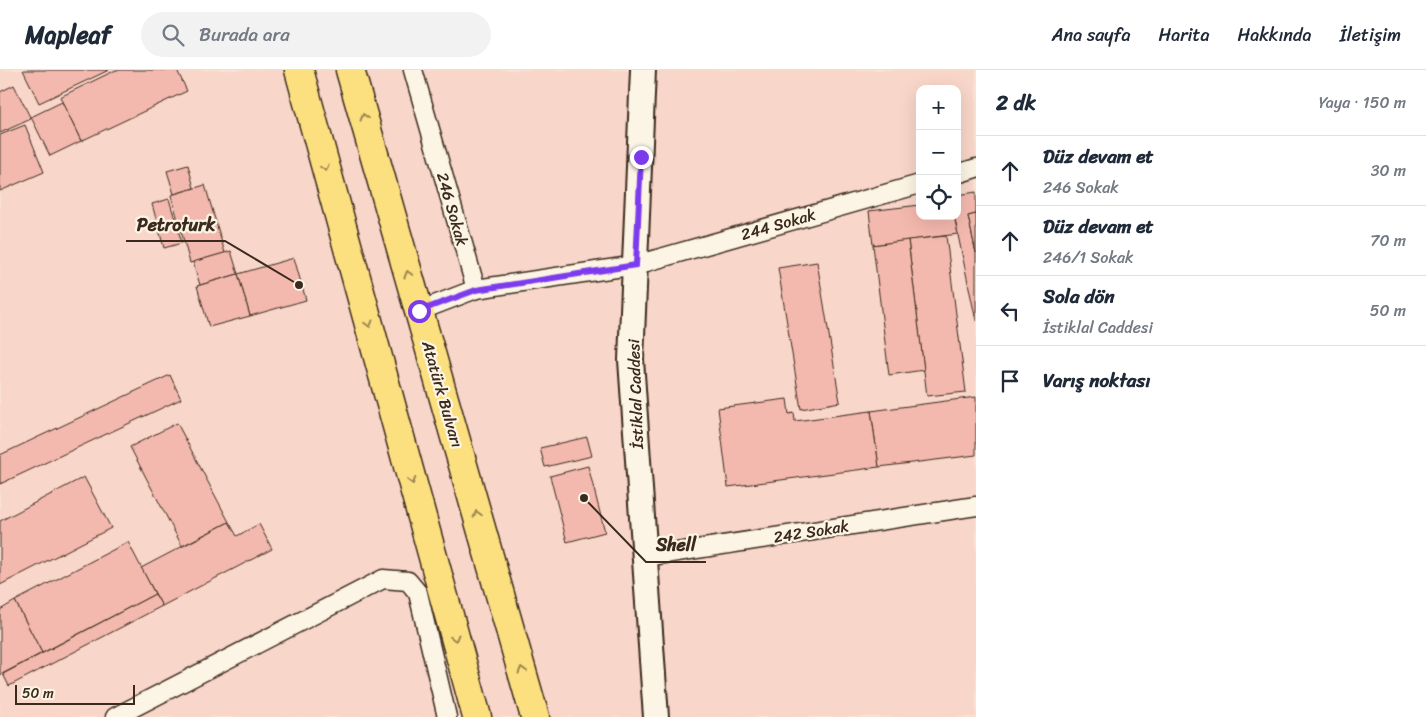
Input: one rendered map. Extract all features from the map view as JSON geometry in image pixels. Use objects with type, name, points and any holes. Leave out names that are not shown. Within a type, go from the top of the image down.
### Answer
[{"type":"main road","points":[[298,70],[477,717]]},
{"type":"main road","name":"Atatürk Bulvarı","points":[[350,70],[535,717]]},
{"type":"street","name":"246 Sokak","points":[[413,70],[476,290]]},
{"type":"street","name":"İstiklal Caddesi","points":[[643,70],[631,360],[656,717]]},
{"type":"street","points":[[961,173],[976,168]]},
{"type":"street","name":"244 Sokak","points":[[476,290],[636,265],[916,185]]},
{"type":"street","points":[[419,311],[476,290]]},
{"type":"street","name":"242 Sokak","points":[[645,557],[976,506]]},
{"type":"street","points":[[115,717],[383,579],[408,581],[418,593],[448,717]]},
{"type":"shaded area","points":[[0,70],[976,70],[976,717],[0,717]]},
{"type":"building","points":[[23,70],[109,70],[39,103]]},
{"type":"building","points":[[116,70],[177,70],[187,91],[81,141],[60,97]]},
{"type":"building","points":[[14,85],[31,119],[0,133],[0,92]]},
{"type":"building","points":[[62,102],[81,141],[50,156],[31,117]]},
{"type":"building","points":[[25,125],[44,172],[0,191],[0,135]]},
{"type":"building","points":[[188,165],[194,188],[174,194],[167,171]]},
{"type":"building","points":[[205,185],[225,253],[190,263],[171,195]]},
{"type":"building","points":[[976,192],[976,214],[968,216],[976,253],[976,321],[955,220],[961,220],[961,194]]},
{"type":"building","points":[[169,199],[182,243],[164,248],[152,204]]},
{"type":"building","points":[[916,205],[916,220],[955,220],[958,234],[873,245],[869,211]]},
{"type":"building","points":[[976,214],[976,253],[968,216]]},
{"type":"building","points":[[946,236],[966,392],[927,396],[908,240]]},
{"type":"building","points":[[908,240],[924,370],[889,375],[873,245]]},
{"type":"building","points":[[231,251],[238,274],[200,285],[193,262]]},
{"type":"building","points":[[294,258],[306,300],[250,316],[238,274]]},
{"type":"building","points":[[817,262],[840,402],[801,409],[778,268]]},
{"type":"building","points":[[238,274],[250,316],[209,327],[197,286]]},
{"type":"building","points":[[170,375],[181,399],[0,484],[0,455]]},
{"type":"building","points":[[976,397],[976,455],[879,467],[871,411]]},
{"type":"building","points":[[787,399],[789,414],[794,413],[795,421],[871,411],[879,467],[728,487],[718,408]]},
{"type":"building","points":[[177,423],[229,522],[182,546],[130,447]]},
{"type":"building","points":[[587,437],[592,456],[545,467],[540,448]]},
{"type":"building","points":[[588,466],[605,532],[567,542],[550,476]]},
{"type":"building","points":[[84,477],[111,528],[0,585],[0,521]]},
{"type":"building","points":[[229,522],[237,536],[259,524],[272,549],[162,606],[141,568]]},
{"type":"building","points":[[128,542],[155,594],[42,653],[15,601]]},
{"type":"building","points":[[155,594],[162,606],[9,686],[3,674]]},
{"type":"building","points":[[15,601],[42,653],[0,675],[0,610]]},
{"type":"place","name":"Petroturk","points":[[299,285]]},
{"type":"place","name":"Shell","points":[[584,498]]},
{"type":"route","points":[[419,311],[476,290],[636,265],[641,157]]}]
